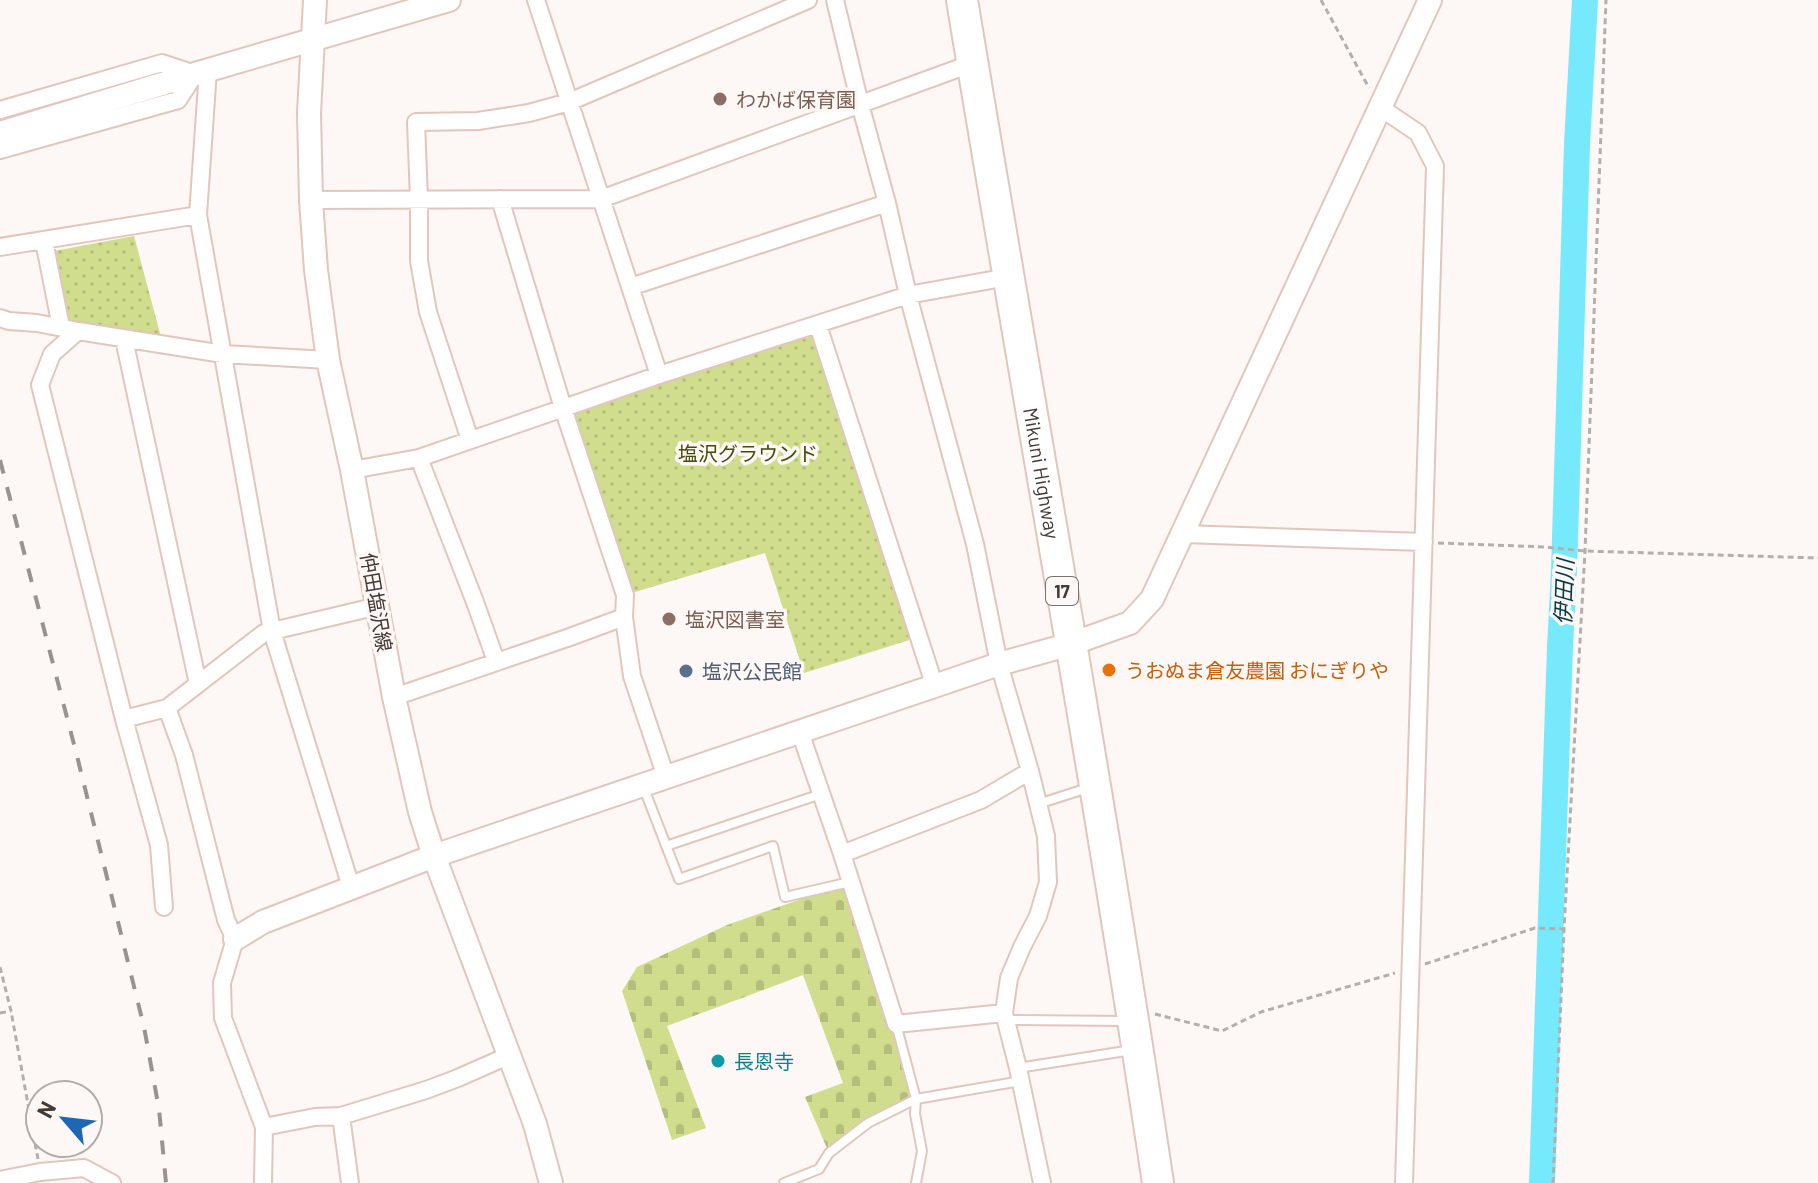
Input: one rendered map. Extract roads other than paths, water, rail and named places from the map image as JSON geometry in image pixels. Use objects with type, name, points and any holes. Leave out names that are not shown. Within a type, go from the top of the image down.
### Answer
[{"type":"highway","name":"Mikuni Highway","points":[[962,0],[1158,1183]]},
{"type":"street","name":"仲田塩沢線","points":[[315,0],[309,113],[316,270],[328,360],[352,470],[394,697],[420,812],[434,856],[535,1124],[551,1183]]},
{"type":"street","points":[[0,133],[449,0]]},
{"type":"street","points":[[536,0],[659,375]]},
{"type":"street","points":[[470,440],[428,312],[419,261],[416,122],[478,121],[529,113],[569,102],[808,0]]},
{"type":"street","points":[[835,0],[908,295],[975,544],[999,664],[1046,836],[1048,882],[1038,916],[1009,978],[1005,1017],[1042,1183]]},
{"type":"street","points":[[235,939],[263,922],[434,856],[999,664],[1071,644],[1130,623],[1152,599],[1430,0]]},
{"type":"street","points":[[0,110],[162,63],[202,72]]},
{"type":"street","points":[[311,200],[601,199],[973,63]]},
{"type":"street","points":[[0,150],[178,100],[202,72]]},
{"type":"street","points":[[202,72],[198,215],[272,631],[351,887]]},
{"type":"street","points":[[1381,108],[1418,133],[1435,166],[1404,1183]]},
{"type":"street","points":[[500,199],[563,408],[625,595],[624,617],[632,676],[666,777]]},
{"type":"street","points":[[630,287],[887,203]]},
{"type":"street","points":[[0,247],[198,215]]},
{"type":"street","points":[[44,241],[69,329]]},
{"type":"street","points":[[352,470],[419,458],[659,375],[908,295],[1008,277]]},
{"type":"street","points":[[0,318],[223,354],[328,360]]},
{"type":"street","points":[[818,325],[935,687]]},
{"type":"street","points":[[69,329],[52,354],[40,385],[159,845],[164,907]]},
{"type":"street","points":[[124,339],[198,684]]},
{"type":"street","points":[[419,458],[496,661]]},
{"type":"street","points":[[1183,534],[1424,542]]},
{"type":"street","points":[[124,719],[167,708],[264,633],[378,606]]},
{"type":"street","points":[[394,697],[624,617]]},
{"type":"street","points":[[167,708],[184,755],[226,920],[235,939],[222,983],[223,1018],[264,1127],[263,1183]]},
{"type":"street","points":[[800,732],[896,1024],[1005,1017]]},
{"type":"street","points":[[842,854],[981,800],[1030,771]]},
{"type":"street","points":[[264,1127],[315,1117],[341,1116],[426,1090],[510,1055]]},
{"type":"street","points":[[341,1116],[350,1183]]},
{"type":"street","points":[[0,1180],[84,1168],[112,1183]]},
{"type":"lane","points":[[643,785],[679,879],[773,846],[785,897],[850,882]]},
{"type":"lane","points":[[1038,804],[1094,786]]},
{"type":"lane","points":[[666,846],[821,794]]},
{"type":"lane","points":[[1005,1017],[1134,1026]]},
{"type":"lane","points":[[896,1024],[916,1099],[915,1114],[922,1151],[916,1183]]},
{"type":"lane","points":[[784,1183],[819,1169],[829,1153],[868,1123],[916,1099],[1020,1074],[1134,1026]]},
{"type":"waterway","name":"伊田川","points":[[1542,1183],[1577,144],[1585,0]]},
{"type":"railway","points":[[0,460],[144,1027],[159,1109],[166,1183]]},
{"type":"place","name":"わかば保育園","points":[[720,99]]},
{"type":"place","name":"塩沢図書室","points":[[669,619]]},
{"type":"place","name":"うおぬま倉友農園 おにぎりや","points":[[1109,670]]},
{"type":"place","name":"塩沢公民館","points":[[686,671]]},
{"type":"place","name":"長恩寺","points":[[718,1061]]},
{"type":"park label","name":"塩沢グラウンド","points":[[748,453]]}]
